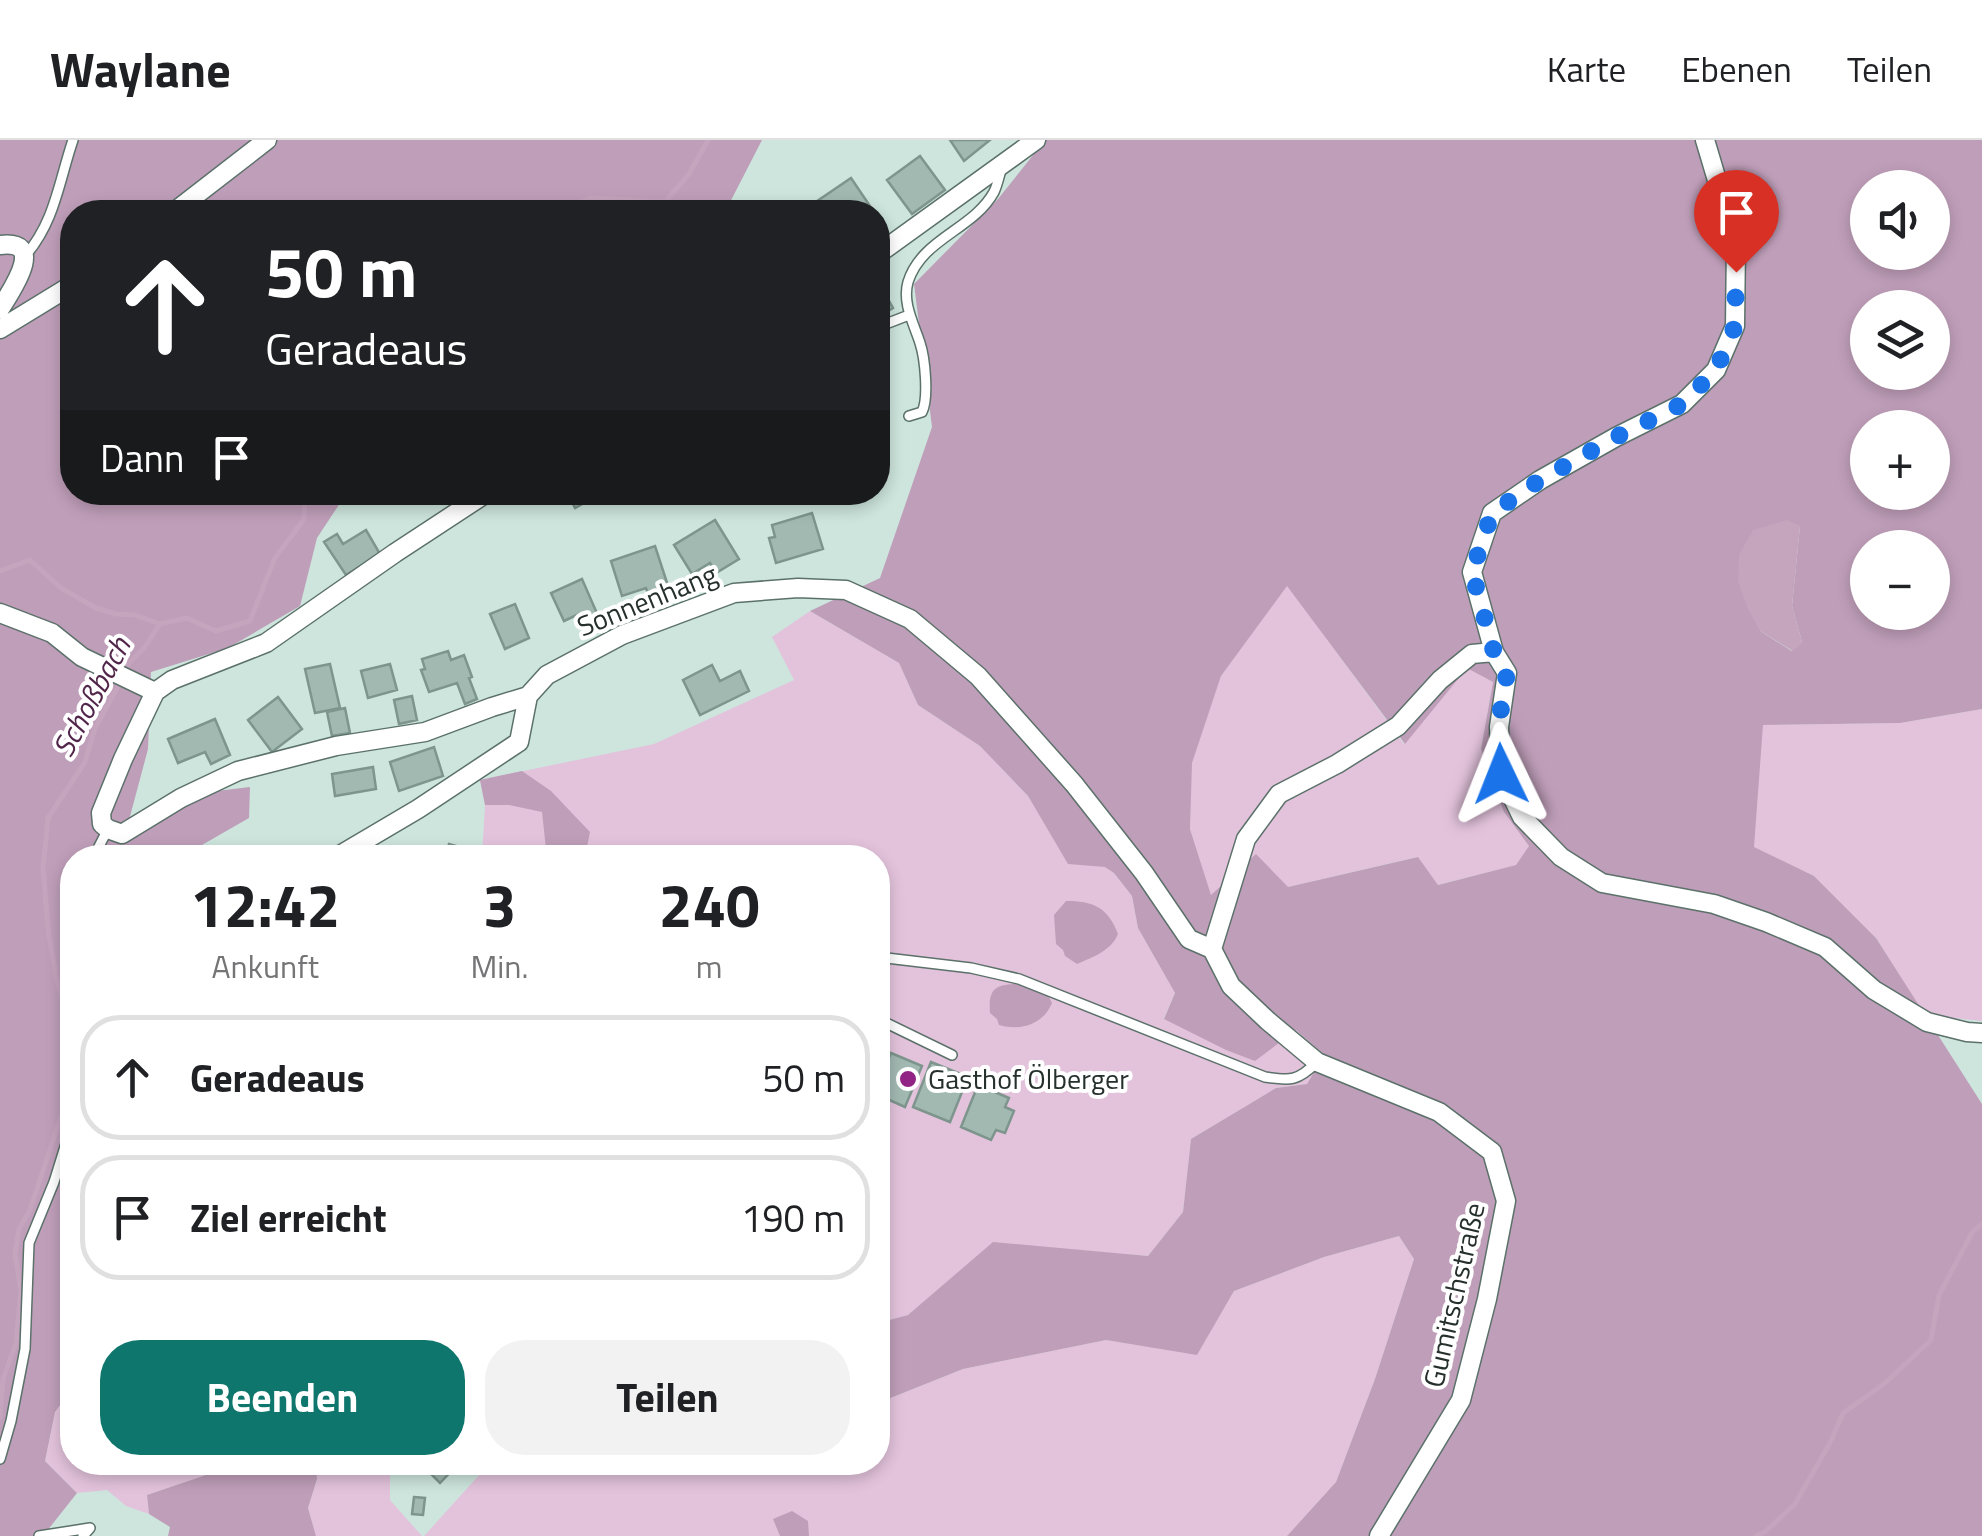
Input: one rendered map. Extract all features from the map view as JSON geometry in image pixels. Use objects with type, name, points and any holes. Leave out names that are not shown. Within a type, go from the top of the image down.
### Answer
[{"type":"street","points":[[190,200],[267,140]]},
{"type":"street","points":[[1705,140],[1736,244],[1735,326],[1716,370],[1682,404],[1540,480],[1492,513],[1472,572],[1494,652],[1507,673],[1498,727],[1501,774],[1522,818],[1561,857],[1602,883],[1714,904],[1795,934],[1825,947],[1874,990],[1927,1022],[1982,1033]]},
{"type":"street","points":[[890,245],[1034,141]]},
{"type":"street","points":[[0,245],[14,245],[25,256],[0,309]]},
{"type":"street","points":[[0,329],[60,292]]},
{"type":"street","points":[[108,830],[102,824],[101,813],[156,692],[172,680],[266,643],[468,505]]},
{"type":"street","name":"Sonnenhang","points":[[108,830],[122,834],[181,798],[238,771],[336,746],[425,732],[528,696],[546,675],[622,635],[734,593],[798,588],[846,590],[910,619],[978,676],[1074,784],[1144,873],[1189,939],[1212,949]]},
{"type":"street","points":[[0,612],[52,633],[82,658],[156,692]]},
{"type":"street","points":[[1212,949],[1246,839],[1279,794],[1398,726],[1440,680],[1472,654],[1494,652]]},
{"type":"street","points":[[357,845],[418,810],[519,742],[528,696]]},
{"type":"street","name":"Gumitschstraße","points":[[1212,949],[1231,986],[1317,1062],[1440,1112],[1492,1152],[1506,1200],[1487,1299],[1461,1400],[1379,1536]]},
{"type":"lane","points":[[25,256],[40,239],[54,208],[74,140]]},
{"type":"lane","points":[[909,416],[922,412],[926,404],[921,346],[909,316],[907,286],[918,262],[931,247],[981,209],[995,190],[1002,165]]},
{"type":"lane","points":[[890,323],[909,316]]},
{"type":"lane","points":[[100,845],[108,830]]},
{"type":"lane","points":[[890,958],[970,968],[1019,980],[1265,1076],[1287,1080],[1302,1076],[1317,1062]]},
{"type":"lane","points":[[890,1025],[952,1055]]},
{"type":"lane","points":[[0,1459],[25,1348],[29,1243],[60,1163]]},
{"type":"lane","points":[[39,1536],[90,1528],[83,1536]]},
{"type":"shaded area","points":[[0,140],[762,140],[731,200],[60,200],[60,505],[339,505],[317,538],[300,606],[228,648],[151,672],[148,749],[124,839],[200,793],[250,787],[249,818],[202,845],[60,845],[60,1405],[55,1412],[45,1461],[77,1493],[43,1536],[0,1536]]},
{"type":"shaded area","points":[[1045,140],[1982,140],[1982,709],[1900,723],[1763,725],[1754,847],[1814,876],[1876,938],[1982,1104],[1982,1536],[1287,1536],[1336,1482],[1375,1379],[1414,1259],[1399,1236],[1324,1257],[1234,1291],[1197,1355],[1106,1340],[963,1369],[890,1398],[890,1320],[908,1315],[993,1242],[1148,1256],[1183,1212],[1191,1139],[1276,1088],[1307,1084],[1324,1055],[1296,1030],[1255,1061],[1164,1019],[1175,993],[1138,928],[1132,896],[1114,873],[1105,867],[1068,864],[1028,796],[980,746],[918,705],[899,663],[810,611],[880,578],[932,427],[914,284],[998,199]],"holes":[[[1800,526],[1792,606],[1802,642],[1792,651],[1760,631]],[[1287,586],[1405,744],[1467,668],[1493,682],[1481,749],[1504,812],[1529,846],[1516,865],[1438,885],[1418,857],[1288,887],[1256,854],[1211,895],[1190,829],[1192,763],[1221,676]]]},
{"type":"shaded area","points":[[1787,520],[1800,526],[1792,606],[1802,642],[1793,651],[1760,631],[1738,581],[1739,555],[1753,530]]},
{"type":"shaded area","points":[[1287,585],[1404,744],[1467,667],[1493,682],[1481,749],[1504,812],[1529,846],[1517,865],[1437,885],[1417,857],[1288,887],[1211,896],[1190,829],[1191,763],[1221,676]]},
{"type":"shaded area","points":[[810,611],[899,663],[918,705],[980,746],[1028,796],[1068,863],[1106,867],[1132,896],[1138,928],[1175,993],[1164,1018],[1296,1030],[1324,1055],[1307,1084],[1276,1088],[1191,1139],[1183,1212],[1148,1256],[993,1243],[908,1315],[890,1320],[890,845],[483,845],[485,805],[480,780],[654,744],[794,680],[772,637]]},
{"type":"shaded area","points":[[1982,709],[1982,1021],[1925,1015],[1876,938],[1814,876],[1753,847],[1762,725],[1900,723]]},
{"type":"shaded area","points":[[522,771],[551,791],[590,832],[587,845],[546,845],[542,812],[485,805],[480,780]]},
{"type":"shaded area","points":[[1066,901],[1098,907],[1118,934],[1106,949],[1077,964],[1056,944],[1054,915]]},
{"type":"shaded area","points":[[1023,983],[1047,993],[1052,1003],[1048,1011],[1030,1024],[999,1025],[990,1013],[993,992],[1001,986]]},
{"type":"shaded area","points":[[1399,1236],[1414,1259],[1336,1482],[1287,1536],[424,1536],[479,1475],[890,1475],[890,1398],[963,1369],[1106,1340],[1197,1354],[1234,1291],[1324,1257]]},
{"type":"shaded area","points":[[60,1405],[60,1475],[207,1475],[147,1495],[149,1514],[126,1506],[107,1490],[77,1493],[45,1461],[55,1412]]},
{"type":"shaded area","points":[[206,1475],[317,1475],[308,1508],[316,1536],[168,1536],[170,1527],[149,1514],[147,1495]]},
{"type":"shaded area","points":[[317,1475],[390,1475],[390,1500],[422,1536],[316,1536],[308,1508]]},
{"type":"shaded area","points":[[792,1511],[808,1521],[809,1536],[780,1536],[773,1519]]},
{"type":"building","points":[[950,140],[990,140],[964,161]]},
{"type":"building","points":[[920,156],[945,190],[912,214],[887,180]]},
{"type":"building","points":[[851,178],[866,200],[819,200]]},
{"type":"building","points":[[812,513],[823,549],[776,563],[769,538],[775,537],[772,525]]},
{"type":"building","points":[[715,520],[739,559],[716,573],[710,563],[692,574],[674,545]]},
{"type":"building","points":[[366,530],[380,554],[346,575],[324,542],[337,534],[343,544]]},
{"type":"building","points":[[655,546],[671,595],[651,602],[646,588],[622,596],[611,561]]},
{"type":"building","points":[[582,579],[602,625],[587,632],[579,614],[564,621],[551,593]]},
{"type":"building","points":[[515,604],[529,638],[505,649],[490,614]]},
{"type":"building","points":[[448,651],[451,660],[464,655],[477,699],[465,704],[457,683],[429,692],[421,670],[425,669],[422,659]]},
{"type":"building","points":[[330,664],[340,708],[315,713],[305,669]]},
{"type":"building","points":[[390,664],[397,690],[368,698],[361,671]]},
{"type":"building","points":[[712,665],[720,681],[740,671],[749,691],[700,715],[683,680]]},
{"type":"building","points":[[412,696],[417,720],[399,724],[394,700]]},
{"type":"building","points":[[278,697],[302,729],[272,752],[248,720]]},
{"type":"building","points":[[345,708],[350,733],[332,736],[327,712]]},
{"type":"building","points":[[215,719],[230,755],[211,764],[205,752],[178,763],[168,739]]},
{"type":"building","points":[[434,747],[443,776],[399,791],[390,762]]},
{"type":"building","points":[[373,767],[376,789],[335,796],[332,774]]},
{"type":"building","points":[[890,1055],[922,1066],[905,1107],[890,1100]]},
{"type":"building","points":[[931,1062],[968,1077],[950,1122],[913,1107]]},
{"type":"building","points":[[978,1085],[1009,1098],[1005,1107],[1014,1111],[1005,1133],[996,1130],[991,1140],[961,1127]]},
{"type":"building","points":[[414,1497],[425,1498],[423,1515],[412,1514]]},
{"type":"waterway","name":"Schoßbach","points":[[667,200],[689,174],[708,140]]},
{"type":"waterway","name":"Schoßbach","points":[[586,200],[628,200]]},
{"type":"waterway","name":"Schoßbach","points":[[125,673],[160,624],[187,618],[216,631],[250,621],[275,558],[304,519],[305,505]]},
{"type":"waterway","points":[[0,571],[30,560],[61,588],[96,608],[160,624]]},
{"type":"waterway","name":"Schoßbach","points":[[60,990],[49,936],[43,869],[48,818],[85,762],[95,728],[120,683]]},
{"type":"waterway","name":"Schoßbach","points":[[0,1417],[3,1379],[16,1343],[21,1290],[15,1254],[19,1229],[30,1210],[60,1120]]},
{"type":"waterway","points":[[1756,1536],[1795,1504],[1843,1413],[1884,1384],[1931,1340],[1939,1295],[1973,1231],[1982,1224]]},
{"type":"place","name":"Gasthof Ölberger","points":[[908,1079]]},
{"type":"route","points":[[1501,774],[1498,727],[1507,673],[1494,652],[1472,572],[1492,513],[1540,480],[1682,404],[1716,370],[1735,326],[1736,272]]}]
